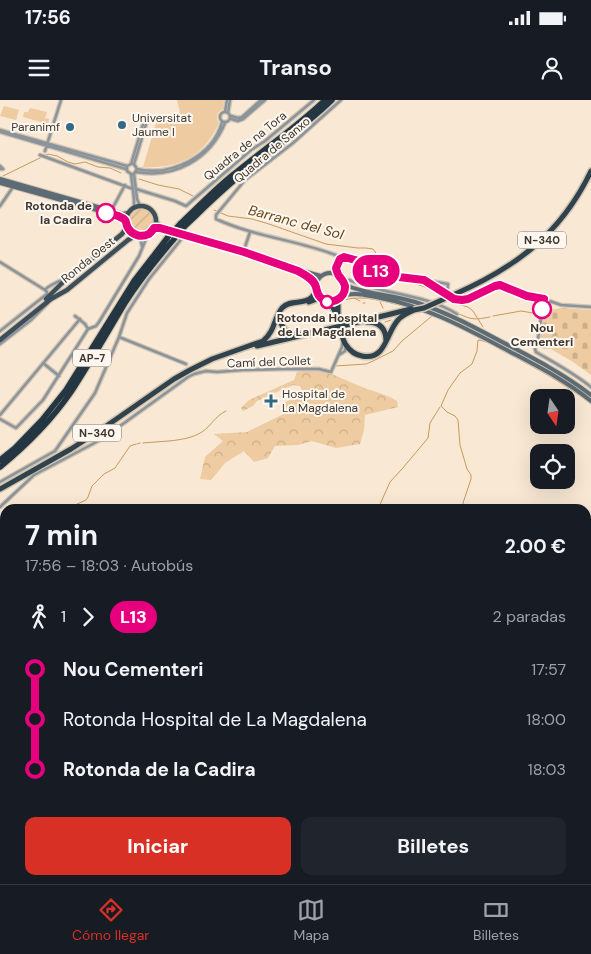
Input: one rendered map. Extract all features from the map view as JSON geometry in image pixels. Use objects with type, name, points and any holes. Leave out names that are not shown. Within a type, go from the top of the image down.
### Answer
[{"type":"highway","name":"AP-7","points":[[0,460],[15,448],[42,420],[66,390],[134,281],[207,197],[325,100]]},
{"type":"highway","name":"AP-7","points":[[183,225],[332,100]]},
{"type":"highway","name":"N-340","points":[[0,490],[71,449],[174,379],[212,360],[235,351],[412,310],[471,288],[507,268],[538,244],[568,211],[591,171]]},
{"type":"highway","name":"AP-7","points":[[0,467],[46,424],[70,393],[137,286],[171,238]]},
{"type":"highway","points":[[235,351],[263,341],[273,330],[278,315],[286,304],[305,301],[311,298],[316,288]]},
{"type":"highway","points":[[338,318],[340,298]]},
{"type":"highway","points":[[296,302],[307,303],[317,299],[326,301],[334,309],[338,318],[344,348],[367,356],[374,355],[384,347],[397,321],[412,310]]},
{"type":"highway","points":[[282,308],[280,322],[288,332],[295,334],[320,331]]},
{"type":"highway","points":[[342,326],[352,326],[365,322],[378,324],[386,334],[384,347]]},
{"type":"main road","points":[[0,182],[115,215],[126,221]]},
{"type":"main road","points":[[0,182],[122,214],[128,213],[140,206],[147,207],[156,216],[154,228],[148,234],[138,236],[131,232],[127,227],[126,221],[128,213]]},
{"type":"main road","points":[[156,222],[161,226],[273,259],[310,274],[321,276]]},
{"type":"main road","name":"Ronda Oest","points":[[0,336],[50,296],[61,284],[122,234],[127,227]]},
{"type":"main road","points":[[154,228],[160,228],[244,252],[298,271],[312,280],[319,297],[326,301],[351,293],[403,303],[427,310],[539,366],[591,401]]},
{"type":"main road","name":"Ronda Oest","points":[[0,340],[51,299],[67,290],[128,240],[138,236]]},
{"type":"main road","points":[[316,288],[317,280],[321,276],[330,273],[339,275],[345,285],[354,289],[413,301],[448,314],[560,373],[591,395]]},
{"type":"main road","points":[[340,298],[345,285]]},
{"type":"street","points":[[45,151],[61,100]]},
{"type":"street","points":[[228,100],[227,112],[238,121],[265,100]]},
{"type":"street","points":[[231,117],[242,117],[261,100]]},
{"type":"street","name":"Quadra de na Tora","points":[[134,189],[186,206],[251,150],[265,141],[314,100]]},
{"type":"street","name":"Quadra de Sanxo","points":[[250,232],[216,219],[216,215],[246,180],[293,143],[342,100]]},
{"type":"street","points":[[224,122],[220,119],[220,116],[222,113],[227,112]]},
{"type":"street","points":[[0,131],[127,168],[127,172],[135,172],[165,170],[189,162],[208,146],[224,122],[228,122],[231,117]]},
{"type":"street","points":[[134,208],[135,172],[133,164],[146,121]]},
{"type":"street","points":[[40,155],[134,189]]},
{"type":"street","points":[[127,168],[133,164]]},
{"type":"street","points":[[0,206],[13,186]]},
{"type":"street","points":[[110,211],[126,186]]},
{"type":"street","points":[[134,189],[140,206]]},
{"type":"street","points":[[244,250],[250,232],[331,254],[338,258],[344,257],[355,260],[390,276],[448,284],[446,294]]},
{"type":"street","points":[[0,419],[16,428],[42,400],[88,329],[96,326],[99,322],[142,250],[148,234]]},
{"type":"street","points":[[0,482],[54,451],[95,393],[127,313],[149,279],[184,235]]},
{"type":"street","points":[[138,236],[142,243],[142,250]]},
{"type":"street","points":[[330,273],[336,266],[338,258]]},
{"type":"street","points":[[0,262],[45,290]]},
{"type":"street","points":[[336,266],[339,275]]},
{"type":"street","points":[[368,286],[375,270]]},
{"type":"street","name":"Ronda Oest","points":[[0,331],[46,294],[46,288],[73,274]]},
{"type":"street","points":[[349,280],[430,301],[457,314]]},
{"type":"street","points":[[424,280],[454,299],[468,299],[500,285],[527,296],[561,305],[591,307]]},
{"type":"street","name":"Ronda Oest","points":[[0,344],[47,305],[51,299]]},
{"type":"street","points":[[544,299],[536,352],[591,387]]},
{"type":"street","points":[[75,316],[88,329]]},
{"type":"street","points":[[0,415],[80,319]]},
{"type":"street","points":[[119,337],[186,364]]},
{"type":"street","name":"Camí del Collet","points":[[3,504],[34,475],[102,439],[188,377],[206,371],[319,369],[331,372],[344,348]]},
{"type":"street","points":[[43,363],[59,376]]},
{"type":"green space","points":[[177,100],[224,100],[223,109],[217,115],[219,123],[206,144],[188,158],[168,166],[143,167],[157,120],[180,113]]},
{"type":"green space","points":[[4,106],[19,110],[16,120],[0,116]]},
{"type":"green space","points":[[30,108],[47,112],[45,118],[49,119],[48,124],[23,117],[24,112],[28,112]]},
{"type":"green space","points":[[141,208],[150,212],[154,221],[150,230],[141,234],[132,230],[128,221],[132,212]]},
{"type":"green space","points":[[561,308],[591,310],[591,375],[551,349],[538,348],[544,311]]},
{"type":"green space","points":[[312,369],[387,396],[397,401],[398,407],[365,415],[364,430],[360,444],[336,448],[312,441],[298,445],[275,446],[268,458],[254,462],[244,451],[225,463],[211,480],[200,479],[205,457],[223,441],[214,434],[247,432],[288,412],[284,403],[303,393],[300,386],[293,385],[257,401],[253,406],[243,411],[241,408],[249,400],[294,380],[297,372]]},
{"type":"waterway","name":"Barranc del Sol","points":[[3,176],[48,154],[75,164],[85,162],[98,167],[110,168],[121,173]]},
{"type":"waterway","name":"Barranc del Sol","points":[[139,179],[179,189],[193,196]]},
{"type":"waterway","name":"Barranc del Sol","points":[[214,210],[228,216],[252,219],[269,224],[326,244],[373,249],[391,274]]},
{"type":"waterway","name":"Barranc del Sol","points":[[398,278],[437,291],[445,296]]},
{"type":"waterway","points":[[354,298],[360,301]]},
{"type":"waterway","points":[[341,301],[366,298],[409,307]]},
{"type":"waterway","name":"Barranc del Sol","points":[[449,298],[473,311],[483,327]]},
{"type":"waterway","points":[[380,302],[383,308]]},
{"type":"waterway","points":[[420,311],[438,318]]},
{"type":"waterway","points":[[493,316],[521,311],[533,313]]},
{"type":"waterway","points":[[457,313],[473,319],[490,317]]},
{"type":"waterway","points":[[335,366],[366,364],[393,351],[432,316]]},
{"type":"waterway","points":[[385,322],[391,320]]},
{"type":"waterway","name":"Barranc del Sol","points":[[463,504],[471,475],[467,469],[460,445],[458,420],[441,406],[448,390],[460,373],[472,364],[477,351],[478,340],[493,345],[539,370],[591,404]]},
{"type":"waterway","points":[[380,504],[390,482],[428,438],[430,423],[440,407]]},
{"type":"waterway","points":[[143,443],[189,438],[205,430],[226,411]]},
{"type":"waterway","points":[[77,504],[86,500],[92,486],[104,474],[115,468],[130,446],[136,444]]},
{"type":"bus line","name":"L13","points":[[106,213],[126,221],[127,227],[136,235],[148,234],[154,228],[160,228],[244,252],[298,271],[312,280],[319,297],[328,302],[342,296],[345,285],[336,268],[340,259],[344,257],[390,276],[424,280],[454,299],[468,299],[500,285],[527,296],[544,299],[542,309]]},
{"type":"place","name":"Universitat Jaume I","points":[[122,125]]},
{"type":"place","name":"Paranimf","points":[[70,127]]},
{"type":"place","name":"Rotonda de la Cadira","points":[[106,213]]},
{"type":"place","name":"Rotonda Hospital de La Magdalena","points":[[327,302]]},
{"type":"place","name":"Nou Cementeri","points":[[542,309]]},
{"type":"place","name":"Hospital de La Magdalena","points":[[271,401]]}]
